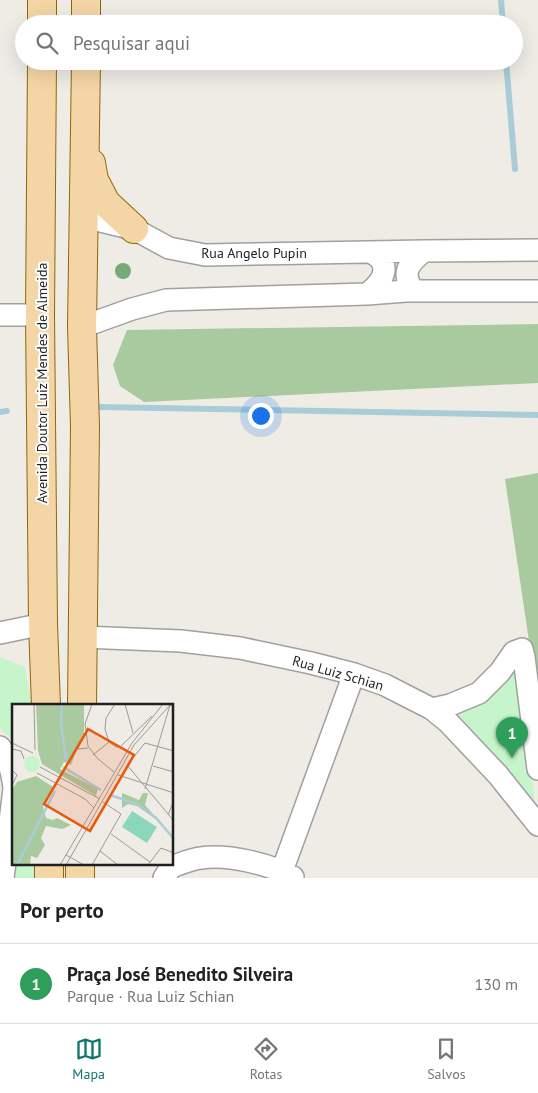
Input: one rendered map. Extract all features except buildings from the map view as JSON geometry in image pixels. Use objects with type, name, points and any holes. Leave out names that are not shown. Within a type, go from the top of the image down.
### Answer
[{"type":"main road","points":[[42,0],[42,15]]},
{"type":"main road","points":[[86,0],[86,15]]},
{"type":"main road","name":"Avenida Doutor Luiz Mendes de Almeida","points":[[42,70],[40,315],[43,624],[46,704]]},
{"type":"main road","points":[[82,704],[85,426],[82,327],[86,70]]},
{"type":"main road","points":[[85,135],[94,180],[106,203],[134,229]]},
{"type":"main road","points":[[41,243],[61,226],[84,217]]},
{"type":"main road","points":[[41,280],[53,306],[60,316],[82,327]]},
{"type":"street","name":"Rua Angelo Pupin","points":[[84,217],[134,229],[169,248],[205,255],[538,250]]},
{"type":"street","points":[[414,291],[410,286],[407,272],[409,265],[424,251]]},
{"type":"street","points":[[368,294],[377,286],[383,274],[383,266],[372,252]]},
{"type":"street","points":[[82,327],[132,309],[166,300],[414,291],[538,291]]},
{"type":"street","points":[[0,315],[40,315]]},
{"type":"street","points":[[0,633],[43,624]]},
{"type":"street","name":"Rua Luiz Schian","points":[[83,637],[181,641],[240,648],[311,663],[354,674],[385,685],[432,709],[448,722],[498,775],[538,825]]},
{"type":"street","points":[[432,709],[450,705],[479,693],[500,672],[514,652],[522,649],[538,770]]},
{"type":"street","points":[[174,866],[200,858],[218,856],[249,861],[288,875],[354,674]]},
{"type":"street","points":[[0,747],[7,757],[12,770]]},
{"type":"street","points":[[3,878],[12,804]]},
{"type":"street","points":[[164,878],[170,867],[173,866]]},
{"type":"green space","points":[[538,324],[538,383],[144,402],[120,386],[113,365],[127,330]]},
{"type":"green space","points":[[538,473],[538,702],[505,479]]},
{"type":"green space","points":[[0,657],[25,667],[32,704],[12,704],[12,739],[0,729]]},
{"type":"green space","points":[[519,669],[535,805],[454,710]]},
{"type":"green space","points":[[14,866],[36,866],[36,878],[13,878]]},
{"type":"waterway","points":[[501,0],[502,15]]},
{"type":"waterway","points":[[507,70],[515,169]]},
{"type":"waterway","points":[[99,407],[538,415]]},
{"type":"waterway","points":[[0,412],[7,411]]},
{"type":"place","name":"Praça José Benedito Silveira","points":[[512,758]]}]
